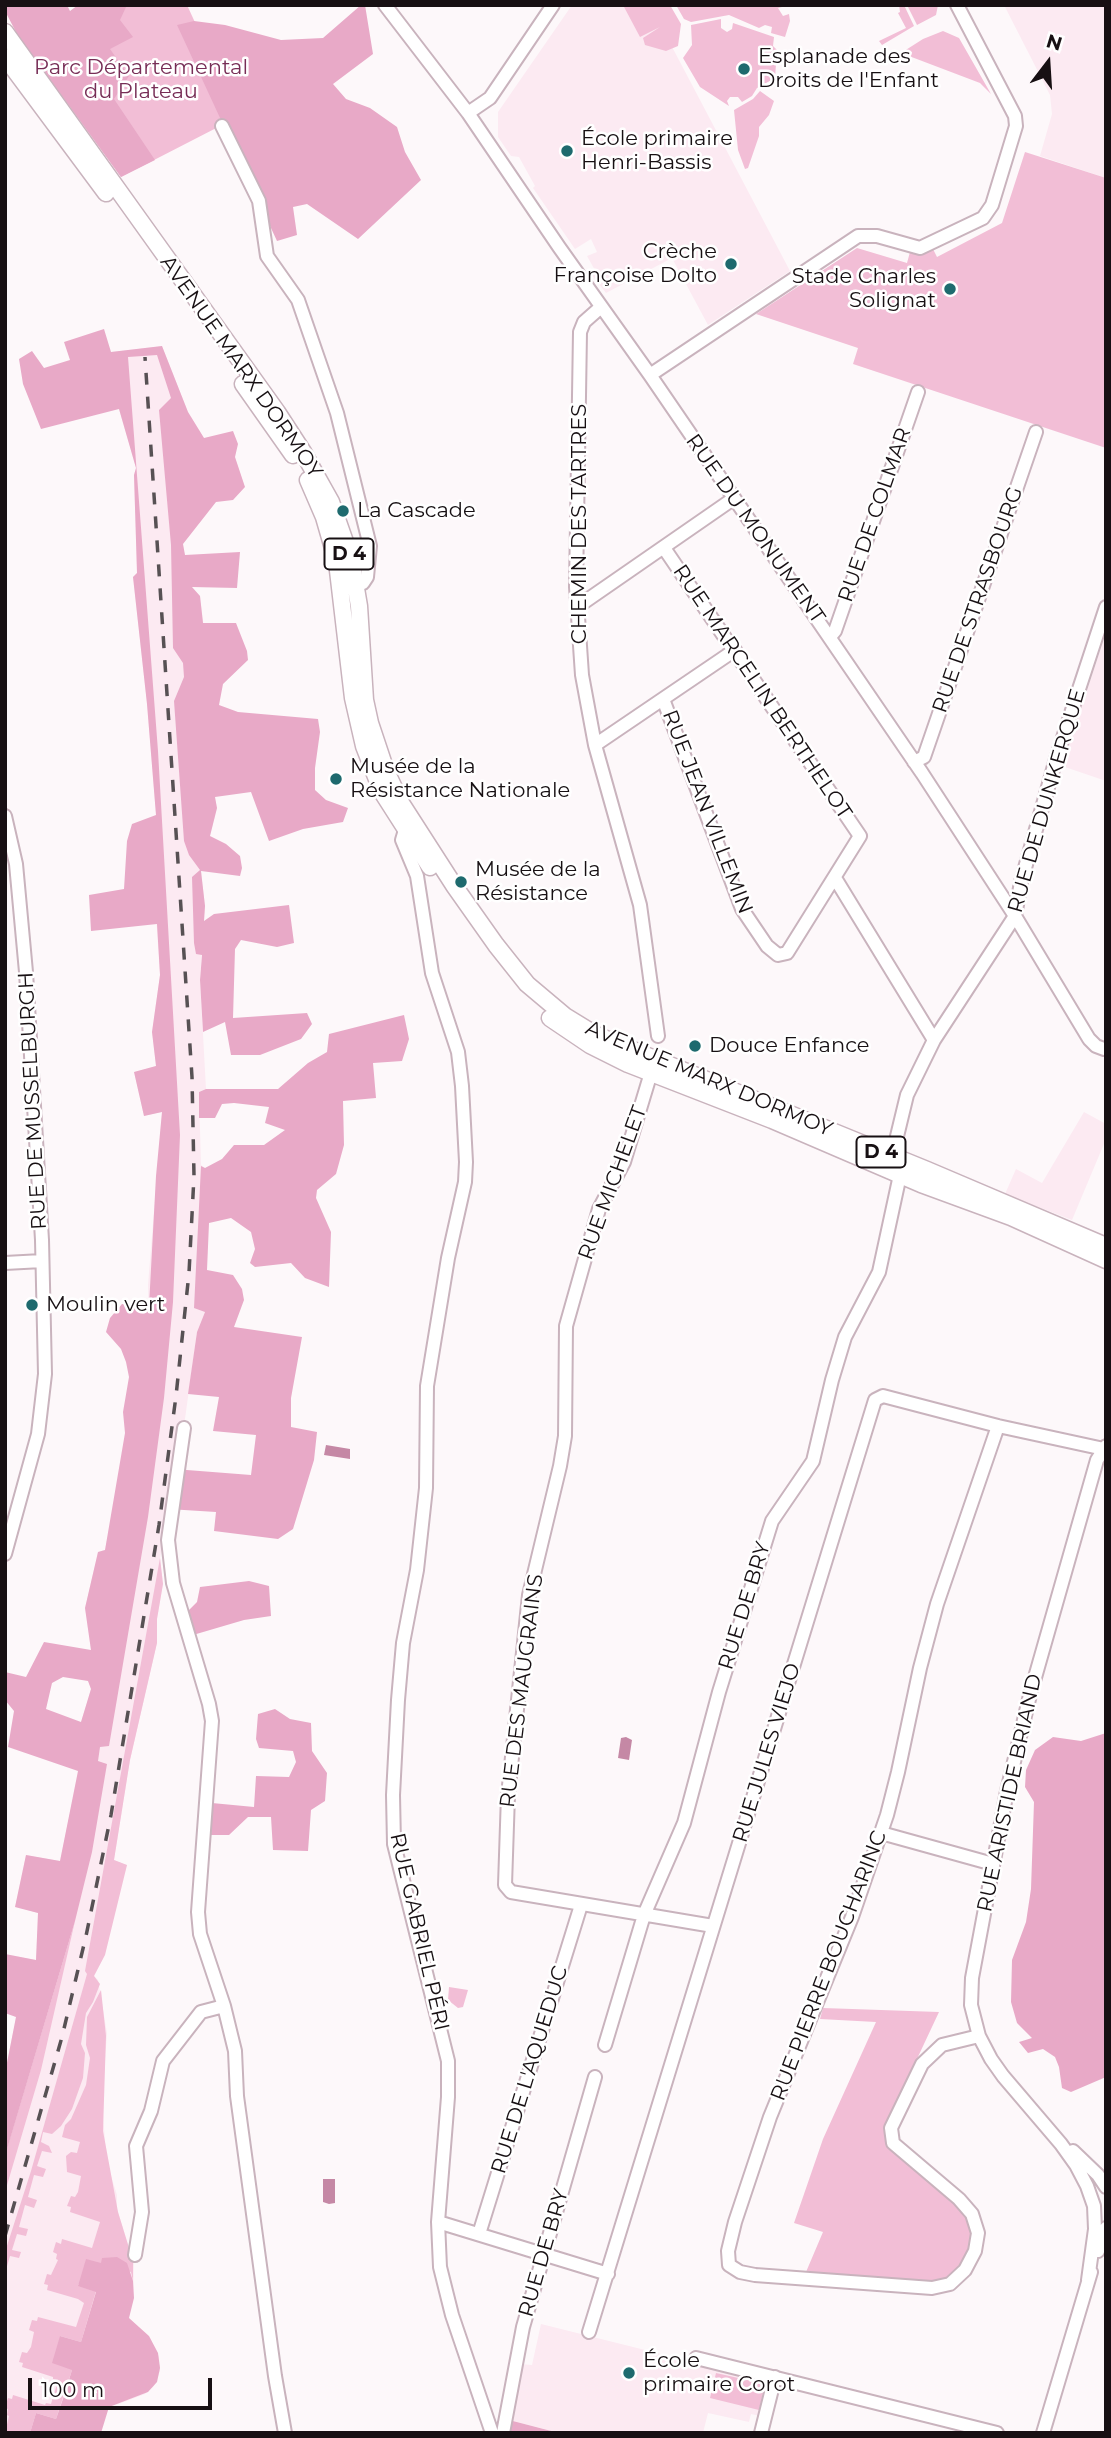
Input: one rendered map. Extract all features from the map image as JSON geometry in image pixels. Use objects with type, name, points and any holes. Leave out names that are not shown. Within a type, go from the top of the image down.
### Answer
[{"type":"main road","name":"AVENUE MARX DORMOY","points":[[5,32],[303,452],[338,518],[351,559],[348,585],[353,698],[364,746],[382,792],[409,826],[489,954],[521,992],[557,1024],[590,1045],[892,1157],[1106,1246]]},
{"type":"main road","name":"AVENUE MARX DORMOY","points":[[5,57],[144,243],[298,463],[313,489],[337,562],[348,585]]},
{"type":"main road","name":"AVENUE MARX DORMOY","points":[[653,1067],[900,1175],[1011,1217],[1106,1260]]},
{"type":"street","name":"RUE DU MONUMENT","points":[[385,5],[468,113],[830,637],[1015,916],[1089,1039],[1105,1054]]},
{"type":"street","points":[[468,113],[490,98],[553,5]]},
{"type":"street","points":[[650,375],[859,236],[877,236],[920,248],[983,218],[992,205],[1016,126],[1015,116],[957,5]]},
{"type":"street","points":[[222,126],[259,201],[267,256],[298,300],[337,413],[370,546],[367,576],[363,583],[348,585]]},
{"type":"street","name":"CHEMIN DES TARTRES","points":[[601,307],[584,322],[580,332],[576,587],[582,675],[595,744],[640,905],[658,1036]]},
{"type":"street","name":"RUE DE COLMAR","points":[[830,637],[835,631],[918,392]]},
{"type":"street","name":"RUE DE STRASBOURG","points":[[915,762],[924,757],[1036,432]]},
{"type":"street","points":[[577,607],[733,499]]},
{"type":"street","name":"RUE MARCELIN BERTHELOT","points":[[664,548],[731,653],[860,836],[835,878]]},
{"type":"street","name":"RUE DE DUNKERQUE","points":[[892,1157],[907,1095],[934,1040],[1015,916],[1019,890],[1056,759],[1106,607]]},
{"type":"street","points":[[595,744],[731,653]]},
{"type":"street","name":"RUE JEAN VILLEMIN","points":[[663,699],[742,909],[767,946],[778,955],[787,953],[835,878]]},
{"type":"street","name":"RUE DE MUSSELBURGH","points":[[5,816],[26,971],[42,1261],[45,1374],[41,1414],[30,1466],[6,1552]]},
{"type":"street","name":"RUE GABRIEL PÉRI","points":[[409,826],[402,840],[417,876],[432,973],[450,1023],[463,1086],[466,1134],[465,1181],[448,1258],[427,1386],[426,1488],[417,1570],[403,1643],[393,1795],[394,1844],[448,2061],[438,2222],[440,2267],[452,2315],[492,2433]]},
{"type":"street","points":[[835,878],[934,1040]]},
{"type":"street","name":"RUE MICHELET","points":[[575,1292],[599,1209],[624,1162],[653,1067]]},
{"type":"street","points":[[892,1157],[900,1175]]},
{"type":"street","name":"RUE DE BRY","points":[[605,2045],[644,1915],[684,1823],[719,1692],[772,1521],[813,1461],[845,1337],[879,1272],[900,1175]]},
{"type":"street","points":[[5,1263],[42,1261]]},
{"type":"street","name":"RUE DES MAUGRAINS","points":[[575,1292],[566,1326],[565,1436],[528,1608],[508,1795],[505,1885],[511,1892],[581,1905]]},
{"type":"street","name":"RUE JULES VIEJO","points":[[589,2332],[875,1400],[883,1396],[998,1426],[1105,1448]]},
{"type":"street","name":"RUE PIERRE BOUCHARINC","points":[[979,2036],[942,2045],[922,2064],[891,2128],[893,2143],[959,2199],[972,2214],[978,2233],[975,2251],[965,2270],[950,2284],[932,2288],[808,2279],[740,2272],[729,2265],[728,2252],[770,2117],[852,1917],[881,1833],[937,1604],[998,1426]]},
{"type":"street","points":[[184,1428],[169,1540],[173,1583],[212,1721],[198,1912],[200,1934],[224,2006],[235,2051],[237,2096],[285,2433]]},
{"type":"street","name":"RUE ARISTIDE BRIAND","points":[[1088,2280],[1093,2256],[1094,2206],[1076,2165],[1003,2076],[979,2036],[971,2006],[972,1979],[993,1864],[1030,1695],[1097,1460],[1105,1448]]},
{"type":"street","points":[[881,1833],[993,1864]]},
{"type":"street","points":[[581,1905],[713,1926]]},
{"type":"street","name":"RUE DE L'AQUEDUC","points":[[479,2235],[581,1905]]},
{"type":"street","points":[[135,2255],[142,2211],[135,2146],[151,2111],[163,2061],[201,2012],[224,2006]]},
{"type":"street","name":"RUE DE BRY","points":[[503,2433],[523,2327],[595,2077]]},
{"type":"street","name":"RUE ARISTIDE BRIAND","points":[[1044,2123],[1098,2175],[1106,2187]]},
{"type":"street","points":[[438,2222],[608,2274]]},
{"type":"street","name":"RUE ARISTIDE BRIAND","points":[[1043,2433],[1106,2228]]},
{"type":"street","points":[[696,2358],[997,2433]]},
{"type":"street","points":[[761,2433],[775,2377]]},
{"type":"shaded area","points":[[5,5],[67,5],[70,11],[78,5],[127,5],[120,20],[133,37],[110,49],[129,76],[114,99],[155,160],[121,177],[17,34],[5,11]]},
{"type":"shaded area","points":[[361,5],[365,5],[373,54],[333,84],[346,99],[370,108],[397,127],[405,152],[421,180],[358,239],[307,204],[293,207],[297,235],[277,241],[177,25],[194,21],[225,25],[281,40],[323,38]]},
{"type":"shaded area","name":"École primaire Henri-Bassis","points":[[572,5],[650,5],[790,271],[708,325],[672,258],[606,293],[592,275],[596,272],[587,256],[597,252],[591,239],[575,249],[533,188],[535,186],[519,157],[511,156],[498,137],[498,112]]},
{"type":"shaded area","points":[[1004,5],[1106,5],[1106,178],[1040,156],[1052,114],[1050,95]]},
{"type":"shaded area","points":[[104,329],[111,352],[162,346],[188,412],[204,438],[233,431],[238,444],[235,457],[245,487],[233,500],[216,502],[183,544],[185,555],[240,552],[237,588],[192,587],[200,596],[203,623],[236,623],[247,651],[248,660],[223,684],[219,705],[238,712],[318,719],[320,732],[315,790],[326,800],[348,808],[343,822],[303,829],[269,841],[251,792],[215,797],[217,808],[210,836],[226,844],[240,856],[242,868],[240,876],[201,871],[204,921],[214,914],[289,905],[294,943],[277,947],[241,940],[235,949],[233,1018],[307,1013],[312,1024],[301,1039],[260,1055],[231,1055],[225,1022],[203,1032],[200,980],[202,955],[196,954],[194,943],[192,877],[200,870],[189,855],[184,841],[174,701],[184,677],[183,663],[173,648],[171,545],[159,410],[171,398],[157,355],[128,357],[158,751],[180,1135],[173,1302],[164,1398],[148,1517],[109,1746],[100,1747],[98,1761],[107,1764],[92,1852],[75,1921],[5,2156],[5,2073],[16,2017],[5,2013],[5,1954],[36,1960],[38,1913],[15,1907],[26,1855],[60,1861],[78,1771],[8,1747],[14,1711],[5,1700],[5,1672],[26,1677],[44,1642],[91,1650],[85,1608],[98,1552],[105,1550],[125,1433],[123,1412],[129,1377],[121,1349],[106,1332],[110,1318],[122,1304],[149,1306],[162,1112],[144,1116],[134,1072],[156,1066],[152,1032],[160,975],[157,924],[91,931],[89,895],[124,889],[127,841],[132,824],[156,815],[133,577],[137,573],[136,468],[119,409],[41,429],[23,384],[19,359],[32,351],[44,368],[70,360],[64,342]],"holes":[[[63,1677],[88,1681],[91,1689],[81,1722],[46,1709],[52,1683]]]},
{"type":"shaded area","points":[[162,346],[188,412],[204,438],[173,495],[191,587],[200,596],[205,637],[202,737],[217,808],[201,871],[205,906],[200,980],[206,1089],[199,1092],[201,1165],[205,1168],[210,1182],[205,1312],[197,1332],[184,1426],[180,1429],[160,1558],[163,1584],[157,1619],[157,1643],[130,1760],[114,1860],[127,1865],[94,1976],[98,1980],[107,2033],[102,2104],[107,2163],[117,2195],[117,2209],[134,2263],[133,2298],[128,2318],[150,2338],[159,2357],[160,2371],[154,2386],[145,2394],[108,2408],[100,2433],[5,2433],[5,2073],[16,2017],[5,2013],[5,1954],[36,1960],[38,1913],[15,1907],[26,1855],[60,1861],[81,1760],[81,1722],[91,1689],[88,1680],[92,1658],[85,1608],[98,1552],[105,1550],[149,1335],[148,1285],[162,1112],[144,1116],[134,1072],[156,1066],[152,1032],[160,975],[153,871],[158,840],[133,577],[137,573],[136,468],[119,409],[111,352]]},
{"type":"shaded area","points":[[1106,633],[1106,781],[1062,766]]},
{"type":"shaded area","points":[[404,1015],[409,1039],[402,1061],[373,1063],[376,1098],[343,1101],[344,1145],[336,1174],[317,1190],[316,1198],[331,1232],[329,1287],[305,1278],[291,1263],[255,1267],[250,1263],[255,1249],[251,1232],[231,1218],[209,1223],[207,1270],[233,1275],[242,1289],[244,1300],[234,1327],[302,1337],[291,1398],[291,1427],[317,1432],[314,1460],[293,1529],[278,1539],[214,1531],[216,1512],[168,1509],[174,1469],[251,1475],[256,1435],[213,1431],[219,1397],[188,1394],[197,1332],[205,1312],[194,1308],[201,1166],[205,1168],[222,1159],[234,1145],[264,1145],[285,1130],[265,1123],[269,1107],[222,1104],[215,1118],[199,1118],[199,1092],[206,1089],[278,1089],[308,1063],[327,1052],[329,1034]]},
{"type":"shaded area","points":[[1084,1112],[1106,1124],[1106,1139],[1072,1220],[1005,1194],[1016,1169],[1042,1183]]},
{"type":"shaded area","points":[[326,1445],[350,1449],[350,1459],[324,1455]]},
{"type":"shaded area","points":[[249,1581],[269,1586],[271,1616],[244,1620],[193,1635],[188,1611],[197,1602],[200,1587]]},
{"type":"shaded area","points":[[275,1709],[290,1719],[311,1723],[312,1751],[327,1773],[325,1801],[311,1810],[308,1851],[273,1850],[271,1817],[248,1817],[229,1835],[211,1835],[212,1803],[254,1807],[256,1776],[289,1777],[296,1762],[293,1751],[259,1748],[256,1739],[258,1714]]},
{"type":"shaded area","points":[[1106,1733],[1106,2077],[1071,2092],[1062,2088],[1055,2057],[1043,2049],[1028,2053],[1019,2042],[1032,2038],[1017,2023],[1011,2002],[1012,1960],[1026,1922],[1031,1889],[1034,1802],[1025,1787],[1026,1770],[1035,1750],[1053,1737],[1081,1741]]},
{"type":"shaded area","points":[[621,1738],[632,1740],[629,1760],[618,1758]]},
{"type":"shaded area","points":[[323,2179],[335,2179],[335,2203],[323,2202]]},
{"type":"shaded area","points":[[117,2257],[127,2263],[133,2281],[134,2298],[129,2318],[149,2336],[158,2353],[160,2368],[157,2382],[148,2392],[109,2407],[101,2433],[30,2433],[36,2413],[56,2419],[64,2396],[72,2370],[52,2363],[60,2336],[81,2342],[96,2292],[78,2286],[86,2259],[101,2263],[102,2258]]},
{"type":"shaded area","name":"École primaire Corot","points":[[541,2324],[769,2381],[760,2416],[751,2414],[749,2422],[708,2413],[703,2433],[559,2433],[509,2420],[520,2364],[532,2365]]},
{"type":"shaded area","points":[[509,2420],[559,2433],[507,2433]]},
{"type":"green space","name":"Parc Départemental du Plateau","points":[[85,5],[187,5],[222,81],[226,123],[121,177],[17,34]]},
{"type":"green space","points":[[623,5],[670,5],[681,24],[678,46],[666,51],[645,45],[643,38],[660,27],[640,37]]},
{"type":"green space","points":[[676,5],[781,5],[782,7],[778,8],[783,16],[789,14],[790,21],[785,37],[771,33],[772,27],[765,25],[759,28],[729,15],[691,22],[684,19]]},
{"type":"green space","points":[[899,5],[904,5],[914,26],[882,45],[879,41],[906,28],[898,13]]},
{"type":"green space","points":[[907,5],[938,5],[936,15],[917,25]]},
{"type":"green space","points":[[721,19],[721,28],[727,32],[732,29],[733,23],[774,37],[773,46],[777,50],[775,78],[757,88],[752,96],[742,102],[738,97],[730,97],[727,101],[729,106],[700,87],[683,58],[692,45],[691,25]]},
{"type":"green space","points":[[943,31],[959,38],[991,94],[980,83],[901,53],[923,39]]},
{"type":"green space","points":[[760,91],[774,101],[769,115],[759,127],[759,136],[748,168],[745,169],[738,150],[734,110],[753,99]]},
{"type":"green space","name":"Stade Charles Solignat","points":[[1025,152],[1106,178],[1106,448],[853,364],[858,348],[756,314],[857,248],[907,263],[910,252],[921,253],[933,249],[937,257],[1002,223]]},
{"type":"green space","points":[[160,1558],[163,1584],[157,1619],[157,1643],[130,1760],[114,1860],[127,1865],[105,1955],[94,1976],[100,1984],[86,2013],[81,2044],[85,2053],[83,2078],[72,2109],[61,2126],[52,2134],[43,2132],[41,2142],[49,2146],[52,2153],[42,2151],[37,2166],[46,2169],[43,2177],[34,2175],[28,2197],[37,2200],[34,2208],[25,2205],[19,2227],[28,2229],[26,2236],[17,2234],[12,2250],[21,2252],[19,2258],[10,2256],[5,2273],[5,2252],[87,1974],[85,1971]]},
{"type":"green space","points":[[75,1921],[41,2070],[5,2192],[5,2155]]},
{"type":"green space","points":[[449,1987],[468,1990],[463,2007],[458,2008],[448,2000]]},
{"type":"green space","points":[[101,1990],[106,2036],[103,2131],[118,2212],[133,2261],[133,2281],[131,2272],[101,2263],[78,2285],[96,2291],[81,2342],[60,2336],[72,2370],[56,2419],[36,2413],[30,2433],[5,2433],[9,2416],[8,2409],[5,2408],[8,2398],[12,2399],[13,2395],[45,2405],[51,2404],[58,2381],[22,2367],[23,2363],[19,2362],[22,2352],[27,2353],[31,2347],[34,2332],[29,2330],[32,2320],[37,2321],[38,2317],[76,2327],[84,2303],[47,2290],[48,2285],[44,2284],[47,2274],[51,2275],[58,2260],[57,2254],[53,2252],[56,2242],[61,2244],[62,2239],[92,2248],[100,2222],[70,2212],[71,2207],[67,2206],[71,2196],[75,2197],[78,2192],[81,2176],[67,2172],[66,2156],[71,2152],[77,2153],[80,2142],[62,2137],[65,2125],[71,2119],[86,2085],[90,2058],[86,2045],[87,2017]]},
{"type":"green space","points":[[823,2008],[939,2012],[886,2125],[885,2137],[891,2149],[970,2218],[974,2243],[964,2264],[948,2278],[928,2282],[806,2272],[823,2232],[794,2223],[823,2139],[876,2022],[820,2019]]},
{"type":"green space","points":[[716,2373],[765,2384],[759,2410],[710,2398]]},
{"type":"railway","points":[[5,2236],[62,2037],[111,1815],[159,1525],[189,1273],[194,1176],[192,1077],[145,357]]},
{"type":"place","name":"Esplanade des Droits de l'Enfant","points":[[744,69]]},
{"type":"place","name":"École primaire Henri-Bassis","points":[[567,151]]},
{"type":"place","name":"Crèche Françoise Dolto","points":[[731,264]]},
{"type":"place","name":"Stade Charles Solignat","points":[[950,289]]},
{"type":"place","name":"La Cascade","points":[[343,511]]},
{"type":"place","name":"Musée de la Résistance Nationale","points":[[336,779]]},
{"type":"place","name":"Musée de la Résistance","points":[[461,882]]},
{"type":"place","name":"Douce Enfance","points":[[695,1046]]},
{"type":"place","name":"Moulin vert","points":[[32,1305]]},
{"type":"place","name":"École primaire Corot","points":[[629,2373]]}]
